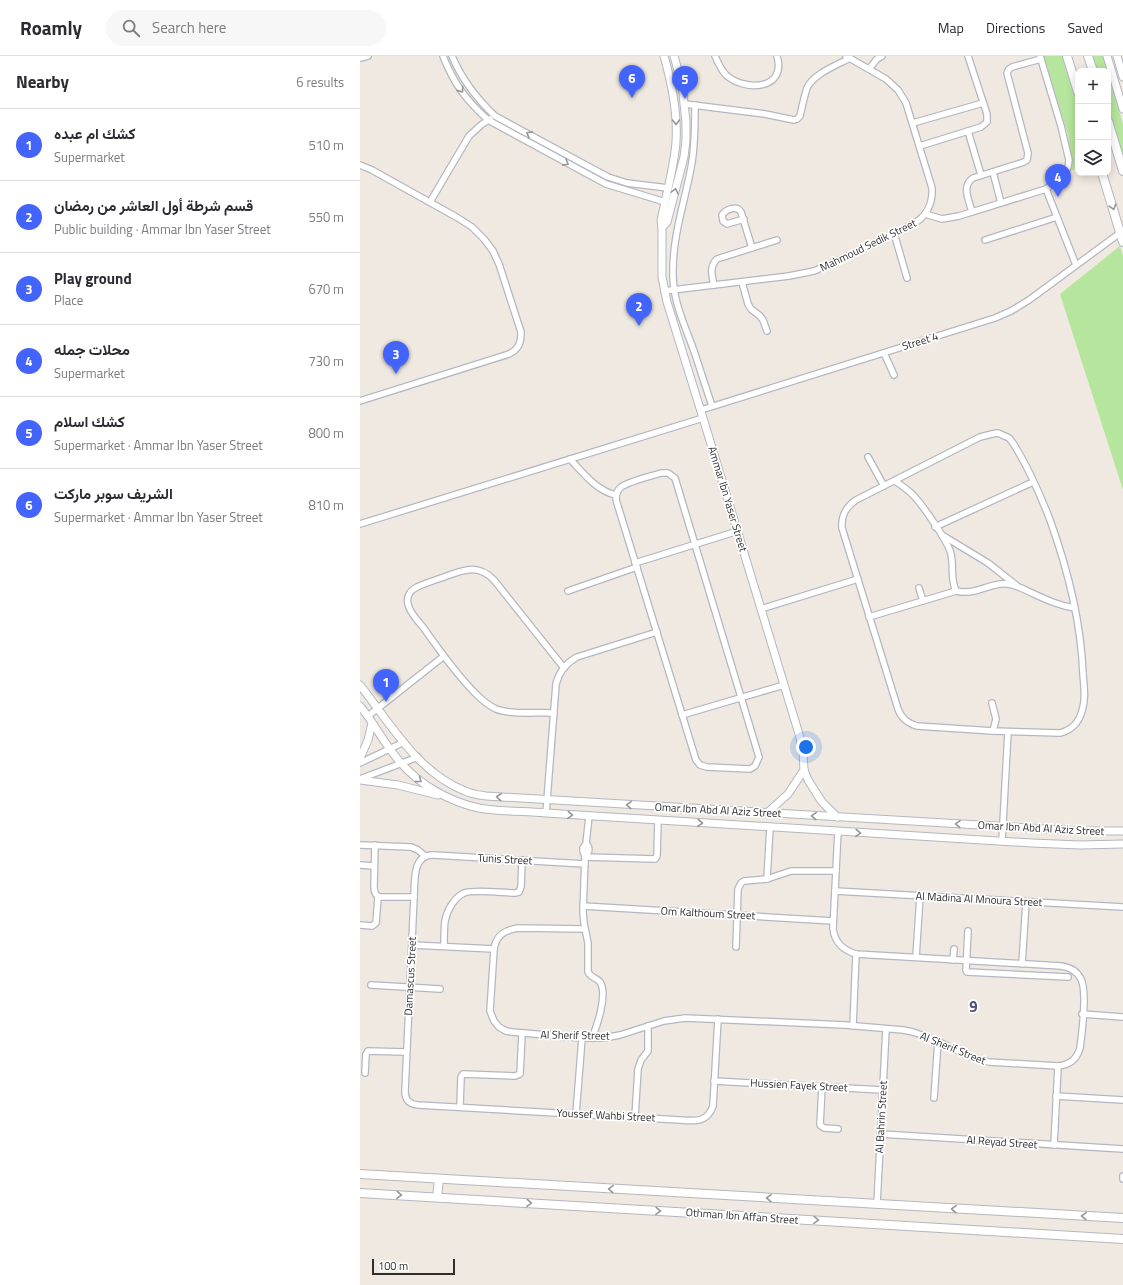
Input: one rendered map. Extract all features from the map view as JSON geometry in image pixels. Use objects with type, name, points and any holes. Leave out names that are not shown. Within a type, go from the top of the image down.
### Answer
[{"type":"main road","points":[[1088,56],[1092,68]]},
{"type":"main road","points":[[1069,58],[1075,81]]},
{"type":"main road","points":[[1111,131],[1123,171]]},
{"type":"main road","points":[[1103,176],[1123,242]]},
{"type":"main road","name":"Othman Ibn Affan Street","points":[[360,1174],[1123,1218]]},
{"type":"main road","points":[[437,1198],[438,1179]]},
{"type":"main road","name":"Othman Ibn Affan Street","points":[[360,1193],[1123,1239]]},
{"type":"street","points":[[360,58],[368,56]]},
{"type":"street","points":[[443,56],[459,89],[472,106],[488,120],[596,179],[616,188],[665,202]]},
{"type":"street","points":[[452,56],[468,87],[496,116],[618,181],[668,188]]},
{"type":"street","name":"Ammar Ibn Yaser Street","points":[[664,56],[669,72],[675,103],[676,128],[674,155],[661,221],[662,277],[664,291],[801,742],[804,770],[818,796],[836,817]]},
{"type":"street","name":"Ammar Ibn Yaser Street","points":[[662,227],[667,222],[684,157],[686,122],[685,104],[682,85],[674,56]]},
{"type":"street","points":[[715,56],[720,68],[726,75],[741,84],[748,85],[765,84],[772,81],[778,71],[779,62],[777,56]]},
{"type":"street","points":[[869,69],[877,59],[882,56]]},
{"type":"street","points":[[920,146],[981,127],[987,122],[988,118],[968,56]]},
{"type":"street","points":[[1107,56],[1123,109]]},
{"type":"street","points":[[1117,56],[1123,77]]},
{"type":"street","points":[[685,104],[765,114],[794,120],[800,116],[810,83],[816,77],[848,57]]},
{"type":"street","name":"Mahmoud Sedik Street","points":[[664,291],[789,276],[814,271],[846,258],[920,220],[925,214],[933,195],[932,188],[906,103],[898,90],[886,79],[848,57]]},
{"type":"street","points":[[925,214],[942,219],[972,212],[1046,189],[1065,174],[1068,168],[1069,160],[1061,126],[1041,58],[1012,67],[1006,73],[1028,153],[1027,160],[981,175],[968,181],[966,191],[972,212]]},
{"type":"street","points":[[913,123],[983,102]]},
{"type":"street","points":[[694,105],[695,124],[692,162],[674,248],[674,290],[678,310],[712,406]]},
{"type":"street","points":[[430,202],[470,136],[478,127],[496,116]]},
{"type":"street","points":[[968,131],[981,175]]},
{"type":"street","points":[[674,155],[684,157]]},
{"type":"street","points":[[360,165],[372,170],[458,218],[472,227],[484,239],[493,251],[499,264],[521,332],[519,346],[514,352],[360,401]]},
{"type":"street","points":[[993,172],[1001,203]]},
{"type":"street","points":[[616,188],[618,181]]},
{"type":"street","points":[[1046,189],[1076,265]]},
{"type":"street","points":[[985,240],[1057,217]]},
{"type":"street","points":[[744,219],[752,248]]},
{"type":"street","points":[[894,233],[907,278]]},
{"type":"street","name":"Street 4","points":[[701,410],[985,322],[1006,314],[1029,300],[1120,233]]},
{"type":"street","points":[[714,285],[711,267],[713,262],[717,259],[777,240]]},
{"type":"street","points":[[742,282],[748,304],[763,320],[767,331]]},
{"type":"street","points":[[884,353],[894,375]]},
{"type":"street","points":[[360,524],[703,418]]},
{"type":"street","points":[[998,434],[1009,438],[1013,443],[1046,509],[1066,567],[1075,608],[1081,648],[1084,693],[1083,709],[1078,721],[1070,729],[1060,734],[917,726],[904,720],[899,713],[842,528],[843,515],[851,504],[894,481],[980,437],[998,434]]},
{"type":"street","points":[[868,457],[884,486]]},
{"type":"street","points":[[570,459],[598,487],[608,493],[616,495]]},
{"type":"street","points":[[661,473],[670,474],[676,481],[695,544],[758,757],[755,766],[750,769],[707,767],[700,765],[696,760],[616,500],[616,495],[619,489],[626,484],[661,473]]},
{"type":"street","points":[[894,481],[912,494],[948,545],[952,561],[952,580],[956,591]]},
{"type":"street","points":[[935,526],[1033,482]]},
{"type":"street","points":[[568,590],[695,544],[738,531]]},
{"type":"street","points":[[940,534],[988,563],[1018,586]]},
{"type":"street","points":[[554,713],[510,712],[496,708],[484,701],[475,693],[444,656],[409,608],[407,602],[408,597],[413,590],[419,586],[462,570],[474,569],[482,571],[491,577],[564,668]]},
{"type":"street","points":[[761,609],[858,579]]},
{"type":"street","points":[[869,616],[956,591],[970,593],[1001,584],[1018,586],[1045,599],[1064,606],[1075,608]]},
{"type":"street","points":[[919,588],[923,601]]},
{"type":"street","points":[[546,813],[556,684],[559,675],[571,661],[577,657],[657,632]]},
{"type":"street","points":[[368,716],[444,656]]},
{"type":"street","name":"Omar Ibn Abd Al Aziz Street","points":[[360,685],[404,742],[432,772],[442,780],[465,792],[486,796],[547,800],[1002,827],[1081,831],[1123,831]]},
{"type":"street","points":[[682,715],[784,685]]},
{"type":"street","points":[[992,703],[996,720],[993,731]]},
{"type":"street","name":"Omar Ibn Abd Al Aziz Street","points":[[360,706],[389,749],[401,764],[418,780],[450,798],[479,808],[1002,841],[1080,845],[1123,844]]},
{"type":"street","points":[[360,758],[368,740],[372,723]]},
{"type":"street","points":[[1002,841],[1008,732]]},
{"type":"street","points":[[360,763],[404,742]]},
{"type":"street","points":[[360,780],[418,757]]},
{"type":"street","points":[[767,813],[788,794],[804,770]]},
{"type":"street","points":[[360,780],[398,785],[450,798]]},
{"type":"street","points":[[589,816],[586,844],[589,851],[585,856],[583,906],[588,943],[588,972],[590,976],[598,980],[602,993],[598,1024],[592,1038]]},
{"type":"street","points":[[585,856],[655,859],[657,856],[658,820]]},
{"type":"street","points":[[767,879],[770,827]]},
{"type":"street","points":[[838,831],[833,921],[834,932],[838,942],[846,950],[856,954],[1065,967],[1076,972],[1083,986],[1080,1044],[1078,1053],[1070,1063],[1058,1066],[1054,1145]]},
{"type":"street","points":[[360,845],[411,847],[418,850],[425,856]]},
{"type":"street","points":[[360,925],[372,926],[376,923],[378,897],[374,888],[375,845]]},
{"type":"street","name":"Tunis Street","points":[[425,856],[434,855],[585,864]]},
{"type":"street","name":"Damascus Street","points":[[407,1100],[404,1093],[414,897],[417,866],[420,860],[425,856]]},
{"type":"street","points":[[444,946],[445,920],[450,906],[462,895],[469,892],[519,892],[521,889],[522,860]]},
{"type":"street","points":[[360,865],[374,866]]},
{"type":"street","points":[[736,947],[738,889],[741,883],[747,880],[767,879],[794,870],[836,871]]},
{"type":"street","name":"Al Madina Al Mnoura Street","points":[[835,891],[1123,907]]},
{"type":"street","points":[[916,957],[920,896]]},
{"type":"street","points":[[378,897],[414,897]]},
{"type":"street","points":[[1022,964],[1026,902]]},
{"type":"street","name":"Om Kalthoum Street","points":[[583,906],[833,921]]},
{"type":"street","name":"Al Sherif Street","points":[[585,929],[513,929],[508,930],[499,936],[494,944],[490,1005],[491,1016],[496,1024],[502,1029],[512,1032],[582,1038],[604,1038],[616,1036],[664,1021],[685,1018],[853,1026],[913,1032],[938,1041],[971,1057],[989,1062],[1058,1066]]},
{"type":"street","points":[[968,931],[966,960],[966,971],[968,972],[1068,977]]},
{"type":"street","points":[[412,944],[494,949]]},
{"type":"street","points":[[953,960],[954,949]]},
{"type":"street","points":[[853,1026],[856,954]]},
{"type":"street","points":[[371,985],[440,989]]},
{"type":"street","points":[[1082,1014],[1123,1017]]},
{"type":"street","name":"Youssef Wahbi Street","points":[[407,1100],[414,1104],[702,1120],[711,1111],[718,1019]]},
{"type":"street","points":[[635,1117],[638,1069],[641,1060],[648,1051],[648,1026]]},
{"type":"street","name":"Al Bahrin Street","points":[[877,1204],[886,1029]]},
{"type":"street","points":[[460,1107],[461,1077],[463,1074],[515,1076],[520,1074],[522,1033]]},
{"type":"street","points":[[576,1114],[582,1038]]},
{"type":"street","points":[[934,1098],[938,1041]]},
{"type":"street","points":[[364,1073],[366,1054],[368,1051],[406,1052]]},
{"type":"street","name":"Hussien Fayek Street","points":[[714,1080],[883,1090]]},
{"type":"street","points":[[822,1087],[820,1125],[824,1128],[838,1129]]},
{"type":"street","points":[[1056,1096],[1123,1100]]},
{"type":"street","name":"Al Reyad Street","points":[[880,1134],[1123,1149]]},
{"type":"green space","points":[[1044,56],[1063,56],[1075,96],[1075,170],[1072,170],[1068,135]]},
{"type":"green space","points":[[1091,56],[1104,56],[1107,68],[1094,68]]},
{"type":"green space","points":[[1111,82],[1123,124],[1123,160],[1111,122]]},
{"type":"green space","points":[[1120,246],[1123,256],[1123,490],[1060,294]]},
{"type":"place","name":"الشريف سوبر ماركت","points":[[632,98]]},
{"type":"place","name":"كشك اسلام","points":[[685,99]]},
{"type":"place","name":"محلات جمله","points":[[1058,197]]},
{"type":"place","name":"قسم شرطة أول العاشر من رمضان","points":[[639,326]]},
{"type":"place","name":"Play ground","points":[[396,374]]},
{"type":"place","name":"كشك ام عبده","points":[[386,702]]},
{"type":"district","name":"9","points":[[974,1006]]}]
